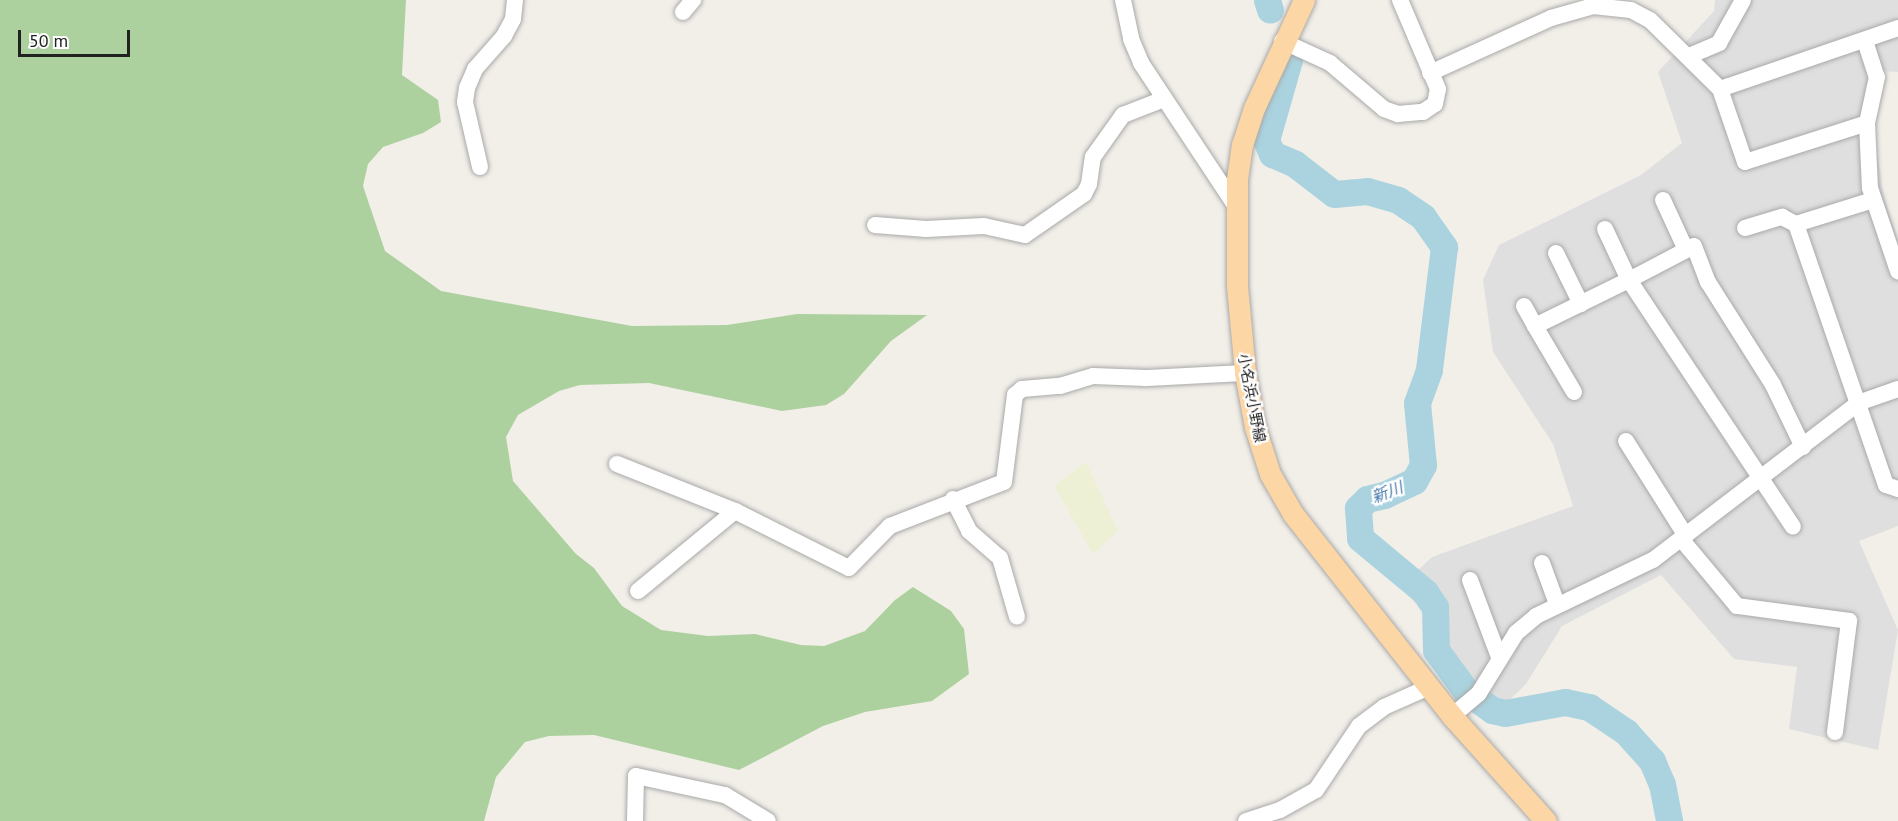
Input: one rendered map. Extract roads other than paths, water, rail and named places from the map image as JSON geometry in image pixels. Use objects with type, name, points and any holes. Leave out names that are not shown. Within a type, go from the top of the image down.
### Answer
[{"type":"main road","name":"小名浜小野線","points":[[1304,0],[1282,42],[1242,144],[1235,205],[1245,373],[1255,427],[1270,474],[1293,514],[1429,687],[1456,712],[1546,821]]},
{"type":"street","points":[[480,166],[465,102],[467,88],[475,69],[504,36],[513,19],[515,0]]},
{"type":"street","points":[[1123,0],[1131,39],[1164,99],[1235,205]]},
{"type":"street","points":[[1282,42],[1330,63],[1384,109],[1398,114],[1423,112],[1435,104],[1438,89],[1400,0]]},
{"type":"street","points":[[1689,56],[1719,43],[1743,0]]},
{"type":"street","points":[[1430,73],[1551,18],[1593,6],[1631,10],[1650,20],[1720,89],[1745,162],[1867,123]]},
{"type":"street","points":[[1720,89],[1898,28]]},
{"type":"street","points":[[1865,41],[1877,77],[1867,123],[1873,200],[1898,272]]},
{"type":"street","points":[[875,225],[926,229],[984,226],[1025,235],[1084,194],[1089,184],[1093,157],[1123,115],[1164,99]]},
{"type":"street","points":[[1663,200],[1686,250]]},
{"type":"street","points":[[1796,224],[1873,200]]},
{"type":"street","points":[[1745,228],[1782,216],[1796,224],[1886,485],[1898,489]]},
{"type":"street","points":[[1605,229],[1629,280],[1793,527]]},
{"type":"street","points":[[1535,326],[1694,246],[1708,282],[1773,385],[1803,447]]},
{"type":"street","points":[[1556,253],[1581,304]]},
{"type":"street","points":[[1524,306],[1574,392]]},
{"type":"street","points":[[617,464],[735,511],[849,568],[890,526],[1004,482],[1015,395],[1022,389],[1060,386],[1093,376],[1146,378],[1245,373]]},
{"type":"street","points":[[1456,712],[1479,693],[1499,657],[1516,633],[1557,604],[1625,576],[1684,538],[1858,403],[1898,389]]},
{"type":"street","points":[[1626,441],[1684,538],[1737,606],[1849,621],[1835,732]]},
{"type":"street","points":[[953,500],[969,531],[1000,558],[1017,617]]},
{"type":"street","points":[[638,591],[735,511]]},
{"type":"street","points":[[1542,563],[1557,604]]},
{"type":"street","points":[[1470,580],[1499,657]]},
{"type":"street","points":[[1246,821],[1280,810],[1316,790],[1365,721],[1384,707],[1429,687]]},
{"type":"street","points":[[635,821],[636,776],[725,795],[768,821]]},
{"type":"waterway","name":"新川","points":[[1267,0],[1270,10]]},
{"type":"waterway","name":"新川","points":[[1289,60],[1266,140],[1272,154],[1295,164],[1334,194],[1367,191],[1398,200],[1423,217],[1444,247],[1429,370],[1417,403],[1423,465],[1414,481],[1384,495],[1367,499],[1358,508],[1360,538],[1425,592],[1435,607],[1436,650],[1466,691],[1492,710],[1505,713],[1565,702],[1589,707],[1626,732],[1652,761],[1662,784],[1669,821]]}]
